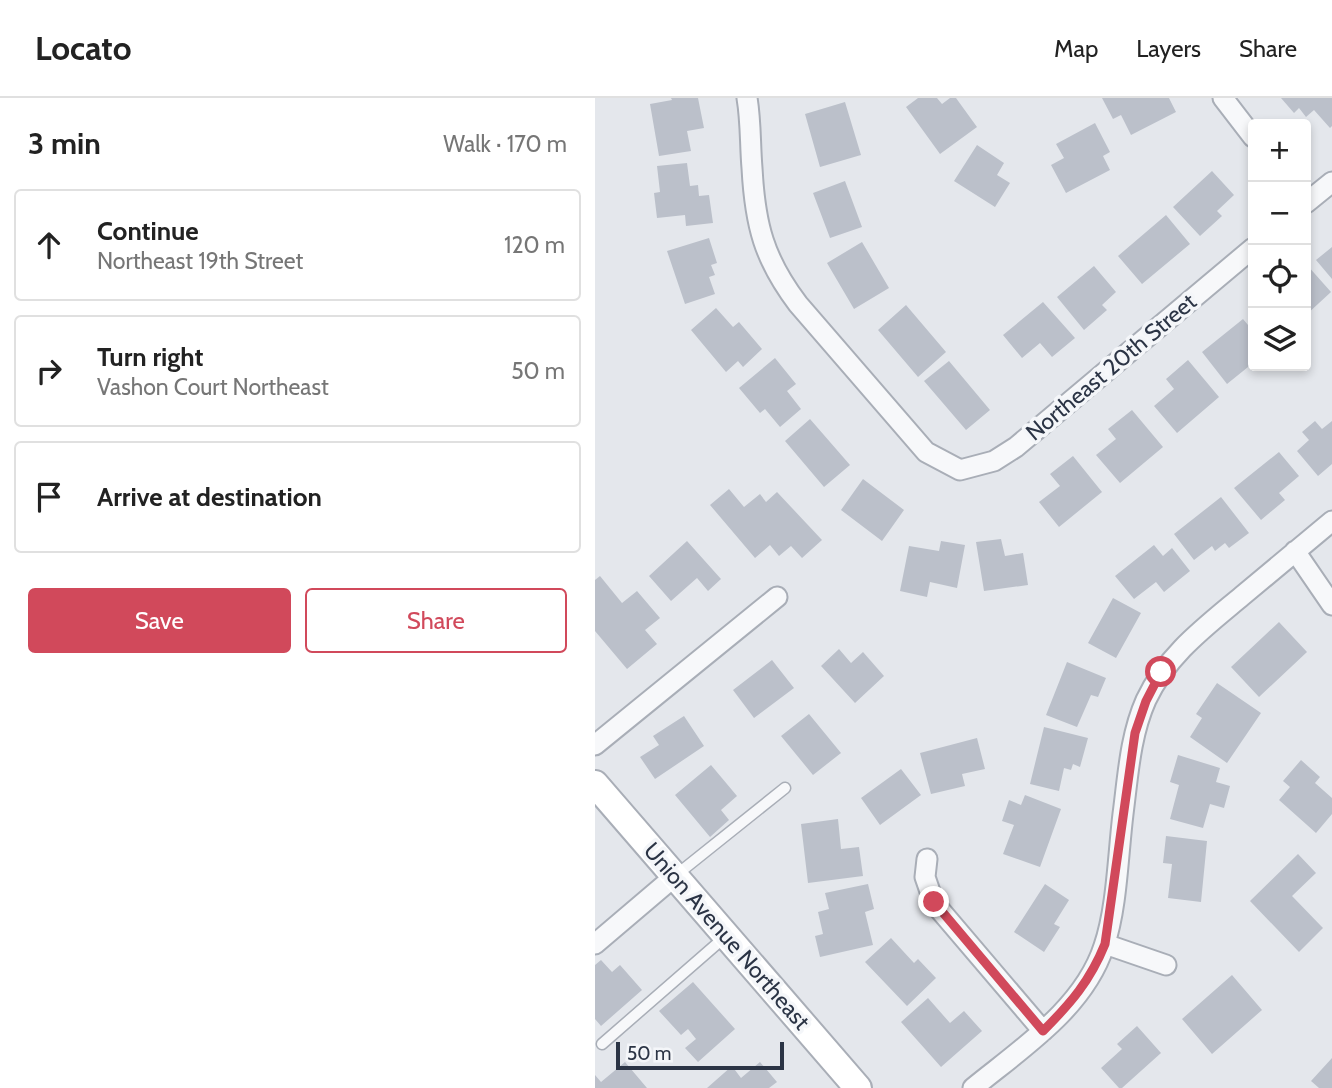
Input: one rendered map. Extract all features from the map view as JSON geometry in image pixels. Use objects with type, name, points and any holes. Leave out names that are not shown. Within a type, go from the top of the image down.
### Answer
[{"type":"street","name":"Northeast 20th Street","points":[[747,98],[759,232],[767,255],[782,283],[926,452],[960,470],[994,461],[1016,447],[1248,252]]},
{"type":"street","points":[[1223,98],[1248,130]]},
{"type":"street","points":[[1311,198],[1332,182]]},
{"type":"street","points":[[973,1088],[1043,1031],[1076,997],[1095,970],[1105,944],[1135,733],[1146,701],[1161,672],[1183,645],[1332,521]]},
{"type":"street","points":[[1295,551],[1332,605]]},
{"type":"street","points":[[595,746],[777,597]]},
{"type":"street","name":"Union Avenue Northeast","points":[[595,785],[858,1088]]},
{"type":"street","points":[[927,859],[925,877],[934,902],[1043,1031]]},
{"type":"street","points":[[595,944],[675,876]]},
{"type":"street","points":[[1105,944],[1167,965]]},
{"type":"lane","points":[[675,876],[785,788]]},
{"type":"lane","points":[[602,1044],[727,936]]},
{"type":"building","points":[[671,98],[698,98],[704,128],[687,131],[691,151],[659,156],[650,104],[672,100]]},
{"type":"building","points":[[918,98],[937,98],[942,104],[950,98],[956,98],[977,127],[940,154],[906,107]]},
{"type":"building","points":[[1102,98],[1169,98],[1176,112],[1131,135],[1121,115],[1113,119]]},
{"type":"building","points":[[1281,98],[1332,98],[1332,126],[1330,128],[1314,110],[1306,117],[1299,108],[1294,113]]},
{"type":"building","points":[[845,102],[861,155],[820,167],[805,114]]},
{"type":"building","points":[[1095,123],[1110,152],[1103,156],[1110,170],[1066,193],[1051,165],[1064,158],[1056,144]]},
{"type":"building","points":[[977,145],[1004,163],[997,175],[1010,183],[995,207],[954,181]]},
{"type":"building","points":[[687,163],[690,186],[698,185],[699,196],[709,195],[713,223],[686,226],[685,215],[657,218],[654,193],[660,192],[657,166]]},
{"type":"building","points":[[1212,171],[1234,195],[1217,211],[1222,216],[1200,236],[1173,207]]},
{"type":"building","points":[[845,181],[862,227],[830,238],[813,193]]},
{"type":"building","points":[[1166,215],[1190,244],[1142,284],[1118,256]]},
{"type":"building","points":[[709,238],[717,263],[711,265],[715,275],[709,277],[715,294],[685,304],[667,251]]},
{"type":"building","points":[[862,242],[889,288],[854,309],[827,263]]},
{"type":"building","points":[[1332,247],[1332,279],[1316,260]]},
{"type":"building","points":[[1094,266],[1116,292],[1102,305],[1107,310],[1084,330],[1057,297]]},
{"type":"building","points":[[1311,270],[1331,292],[1311,310]]},
{"type":"building","points":[[1043,302],[1075,338],[1052,357],[1040,343],[1022,358],[1003,335]]},
{"type":"building","points":[[906,305],[946,352],[918,377],[878,330]]},
{"type":"building","points":[[716,308],[733,327],[739,322],[762,349],[743,367],[738,361],[726,372],[691,330]]},
{"type":"building","points":[[1243,319],[1248,325],[1248,367],[1227,384],[1202,352]]},
{"type":"building","points":[[775,358],[796,384],[787,391],[801,409],[780,427],[765,409],[760,413],[739,388]]},
{"type":"building","points":[[1188,360],[1219,397],[1177,433],[1154,406],[1174,389],[1166,379]]},
{"type":"building","points":[[949,361],[990,410],[966,430],[924,381]]},
{"type":"building","points":[[1132,410],[1163,447],[1120,483],[1096,455],[1116,439],[1108,429]]},
{"type":"building","points":[[810,419],[850,465],[824,487],[785,441]]},
{"type":"building","points":[[1315,421],[1322,429],[1332,421],[1332,464],[1318,476],[1297,451],[1309,440],[1302,432]]},
{"type":"building","points":[[1279,452],[1299,476],[1279,493],[1285,500],[1261,520],[1234,488]]},
{"type":"building","points":[[1073,456],[1102,492],[1059,527],[1039,502],[1060,486],[1050,474]]},
{"type":"building","points":[[863,479],[904,510],[882,541],[841,510]]},
{"type":"building","points":[[729,489],[744,507],[760,494],[766,502],[777,492],[822,540],[802,558],[791,546],[779,556],[770,545],[755,558],[710,505]]},
{"type":"building","points":[[1221,497],[1249,533],[1229,548],[1225,543],[1215,551],[1212,546],[1194,560],[1174,534]]},
{"type":"building","points":[[1001,539],[1005,556],[1023,553],[1028,585],[984,591],[976,542]]},
{"type":"building","points":[[687,541],[721,579],[708,591],[697,578],[671,601],[649,576]]},
{"type":"building","points":[[941,541],[965,545],[957,588],[930,582],[927,597],[900,591],[909,546],[939,551]]},
{"type":"building","points":[[1154,545],[1163,556],[1172,548],[1190,571],[1164,592],[1156,582],[1134,599],[1115,576]]},
{"type":"building","points":[[600,576],[622,603],[637,591],[660,618],[645,630],[657,644],[627,669],[595,631],[595,580]]},
{"type":"building","points":[[1113,598],[1141,613],[1116,658],[1088,643]]},
{"type":"building","points":[[1279,622],[1307,652],[1259,697],[1231,667]]},
{"type":"building","points":[[839,649],[851,663],[863,652],[884,676],[855,703],[821,666]]},
{"type":"building","points":[[772,660],[794,688],[754,718],[733,690]]},
{"type":"building","points":[[1067,662],[1106,678],[1098,697],[1091,695],[1077,727],[1046,715]]},
{"type":"building","points":[[1217,683],[1261,713],[1227,763],[1190,737],[1202,718],[1196,714]]},
{"type":"building","points":[[809,714],[841,753],[813,775],[781,736]]},
{"type":"building","points":[[684,716],[704,746],[655,779],[640,757],[659,745],[653,736]]},
{"type":"building","points":[[1044,727],[1088,738],[1080,767],[1073,764],[1071,770],[1064,768],[1059,791],[1030,784]]},
{"type":"building","points":[[977,738],[985,769],[962,774],[965,786],[931,794],[920,753]]},
{"type":"building","points":[[1178,755],[1220,768],[1216,782],[1230,786],[1224,808],[1210,804],[1203,828],[1170,819],[1179,785],[1170,782]]},
{"type":"building","points":[[1301,760],[1320,777],[1315,783],[1332,798],[1332,814],[1316,833],[1279,800],[1290,787],[1283,781]]},
{"type":"building","points":[[711,765],[737,796],[721,810],[729,820],[710,837],[675,795]]},
{"type":"building","points":[[901,769],[921,795],[880,825],[861,798]]},
{"type":"building","points":[[1025,795],[1061,809],[1040,867],[1003,854],[1014,825],[1002,821],[1009,800],[1021,805]]},
{"type":"building","points":[[838,819],[841,849],[859,847],[863,876],[808,883],[801,824]]},
{"type":"building","points":[[1166,836],[1207,841],[1201,902],[1168,898],[1172,864],[1163,863]]},
{"type":"building","points":[[1298,854],[1316,873],[1292,896],[1323,928],[1299,952],[1250,901]]},
{"type":"building","points":[[868,884],[874,909],[865,912],[873,945],[820,957],[815,936],[823,934],[818,912],[829,909],[825,893]]},
{"type":"building","points":[[1045,884],[1069,900],[1054,924],[1060,927],[1044,952],[1014,932]]},
{"type":"building","points":[[891,938],[914,963],[918,959],[936,978],[907,1006],[865,962]]},
{"type":"building","points":[[601,960],[612,972],[620,965],[642,990],[601,1026],[595,1019],[595,965]]},
{"type":"building","points":[[1232,975],[1262,1010],[1212,1054],[1182,1019]]},
{"type":"building","points":[[693,982],[735,1029],[698,1062],[685,1048],[696,1039],[688,1029],[681,1035],[659,1011]]},
{"type":"building","points":[[928,998],[950,1023],[964,1011],[982,1031],[941,1067],[901,1022]]},
{"type":"building","points":[[1137,1026],[1161,1053],[1119,1088],[1101,1068],[1122,1049],[1117,1044]]},
{"type":"building","points":[[1332,1058],[1332,1088],[1319,1088],[1311,1081]]},
{"type":"building","points":[[625,1062],[647,1088],[595,1088],[595,1075],[601,1082]]},
{"type":"building","points":[[760,1062],[777,1082],[769,1088],[707,1088],[732,1066],[741,1078]]},
{"type":"route","points":[[934,902],[1043,1031],[1076,997],[1095,970],[1105,944],[1135,733],[1146,701],[1161,672]]}]
